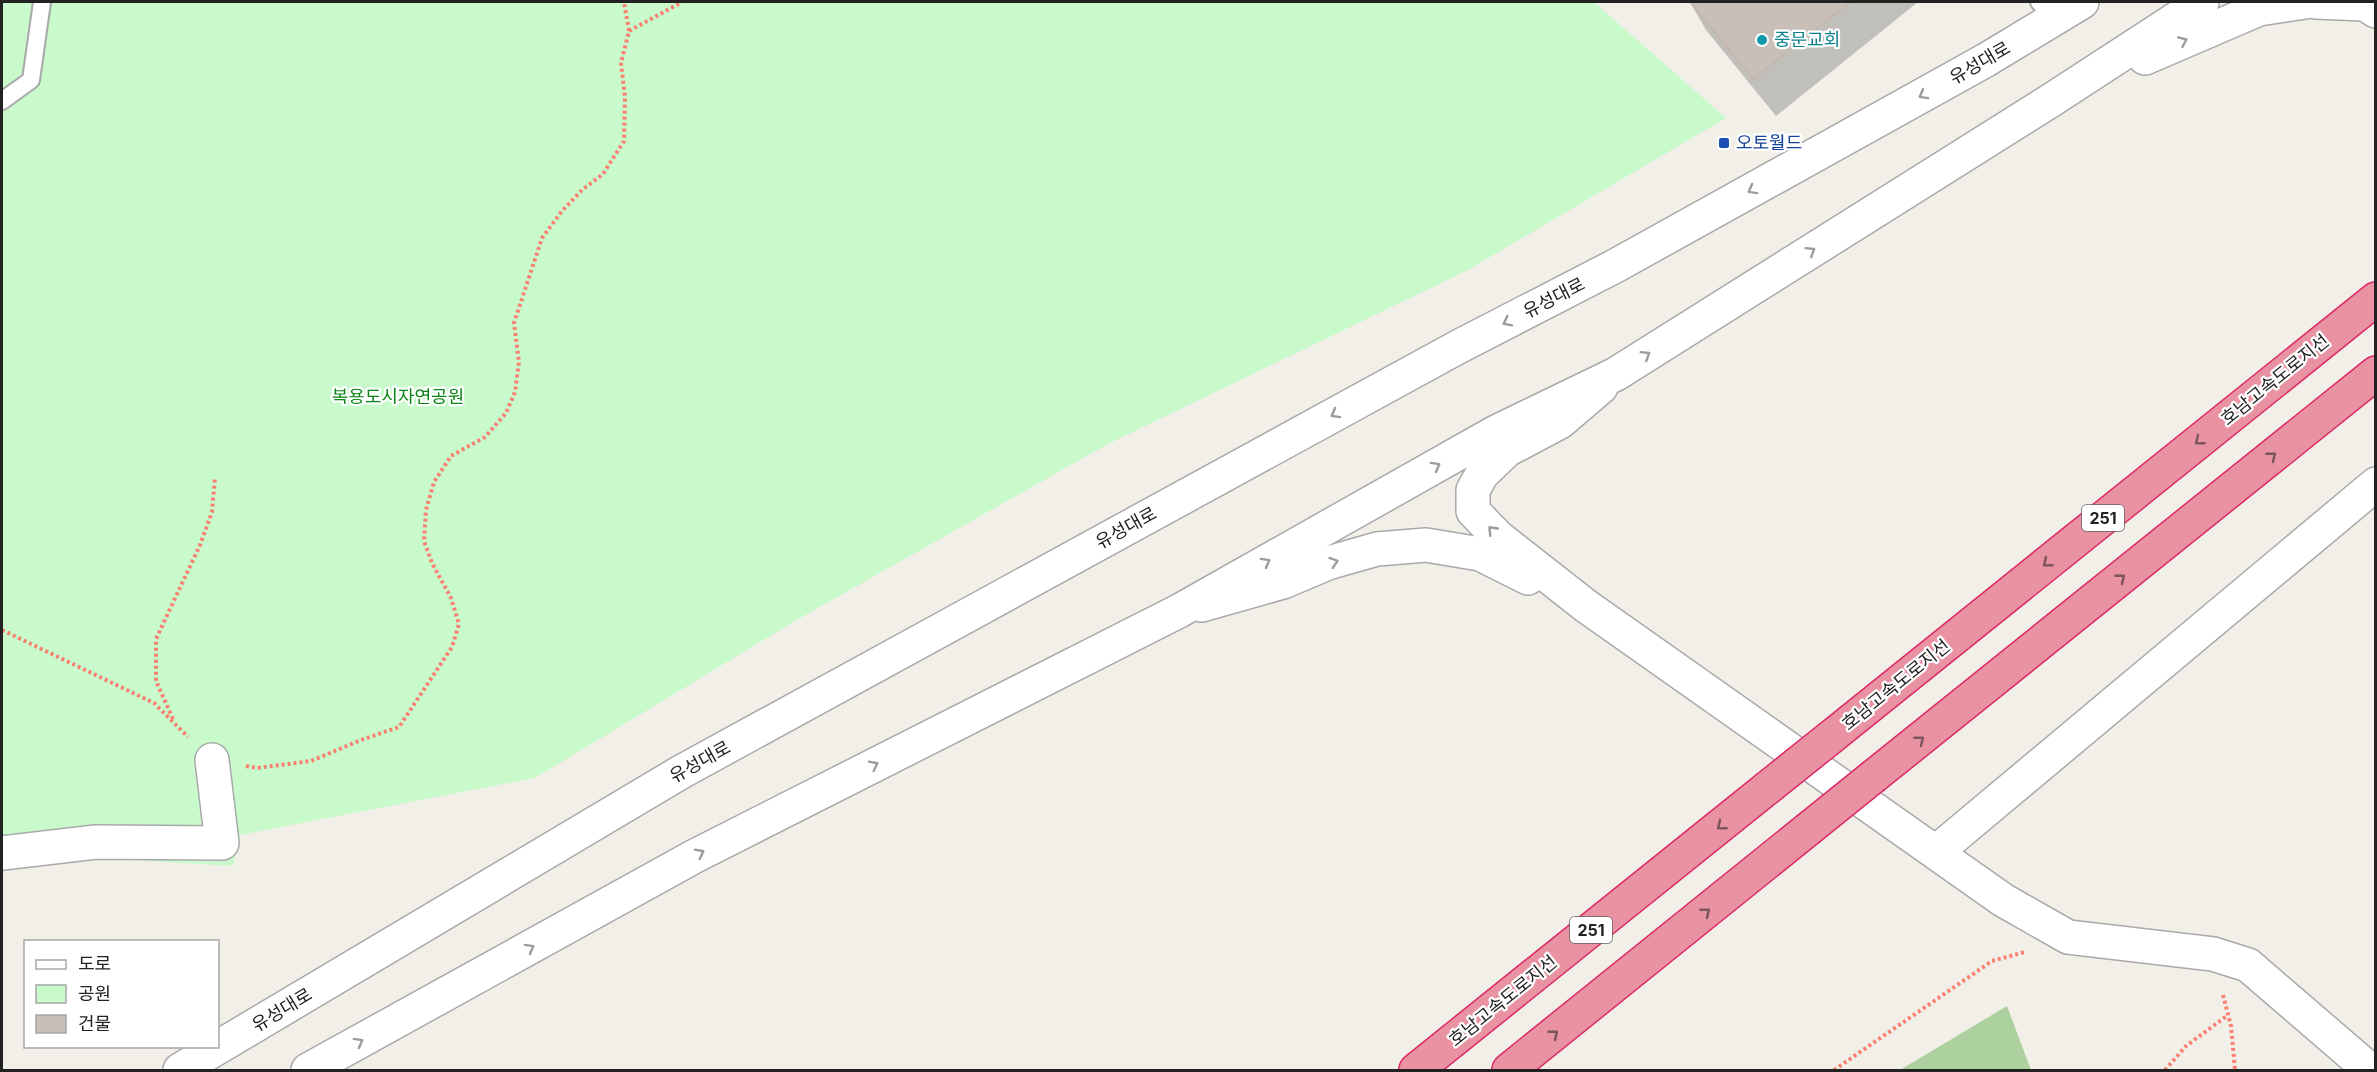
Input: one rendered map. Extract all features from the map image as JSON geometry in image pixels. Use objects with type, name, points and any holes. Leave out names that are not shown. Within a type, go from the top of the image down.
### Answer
[{"type":"highway","name":"호남고속도로지선","points":[[1416,1071],[2376,299]]},
{"type":"highway","points":[[1509,1071],[2376,373]]},
{"type":"street","name":"유성대로","points":[[219,1048],[681,772],[1458,347],[1617,266],[1986,60],[2046,10],[2082,2]]},
{"type":"street","points":[[308,1071],[695,856],[1179,611],[1496,432],[1616,374],[2053,99],[2202,2]]},
{"type":"street","points":[[2053,99],[2259,9],[2305,2]]},
{"type":"street","points":[[2315,2],[2365,4],[2376,11]]},
{"type":"street","points":[[1616,374],[1560,423],[1507,450],[1482,474],[1473,490],[1473,511],[1498,537],[1586,606],[2003,900],[2068,937],[2212,954],[2248,965],[2370,1071]]},
{"type":"street","points":[[1936,852],[2376,484]]},
{"type":"street","points":[[1179,611],[1283,582],[1328,563],[1377,549],[1426,545],[1480,554],[1586,606]]},
{"type":"street","points":[[2,853],[96,842],[222,843],[212,760]]},
{"type":"street","name":"유성대로","points":[[180,1071],[219,1048]]},
{"type":"lane","points":[[2,101],[31,80],[42,2]]},
{"type":"path","points":[[2,630],[154,703],[212,760],[257,768],[311,761],[399,727],[452,647],[459,624],[452,598],[432,563],[424,541],[426,510],[434,482],[452,456],[485,436],[506,413],[515,392],[519,362],[514,323],[542,238],[562,211],[582,190],[603,174],[624,141],[625,98],[621,63],[629,31],[624,2]]},
{"type":"path","points":[[629,31],[682,2]]},
{"type":"path","points":[[174,723],[156,681],[156,639],[208,523],[212,512],[215,477]]},
{"type":"path","points":[[1834,1071],[1992,961],[2068,937]]},
{"type":"path","points":[[2212,954],[2228,1016],[2235,1071]]},
{"type":"path","points":[[2164,1071],[2186,1046],[2228,1016]]},
{"type":"green space","name":"복용도시자연공원","points":[[2,2],[1594,2],[1726,118],[1468,270],[1108,444],[795,621],[535,778],[240,835],[233,866],[97,858],[2,869]]},
{"type":"green space","points":[[2007,1006],[2031,1070],[1900,1070]]},
{"type":"building","name":"중문교회","points":[[1690,2],[1850,2],[1753,79]]},
{"type":"place","name":"중문교회","points":[[1762,40]]},
{"type":"place","name":"오토월드","points":[[1724,143]]}]
